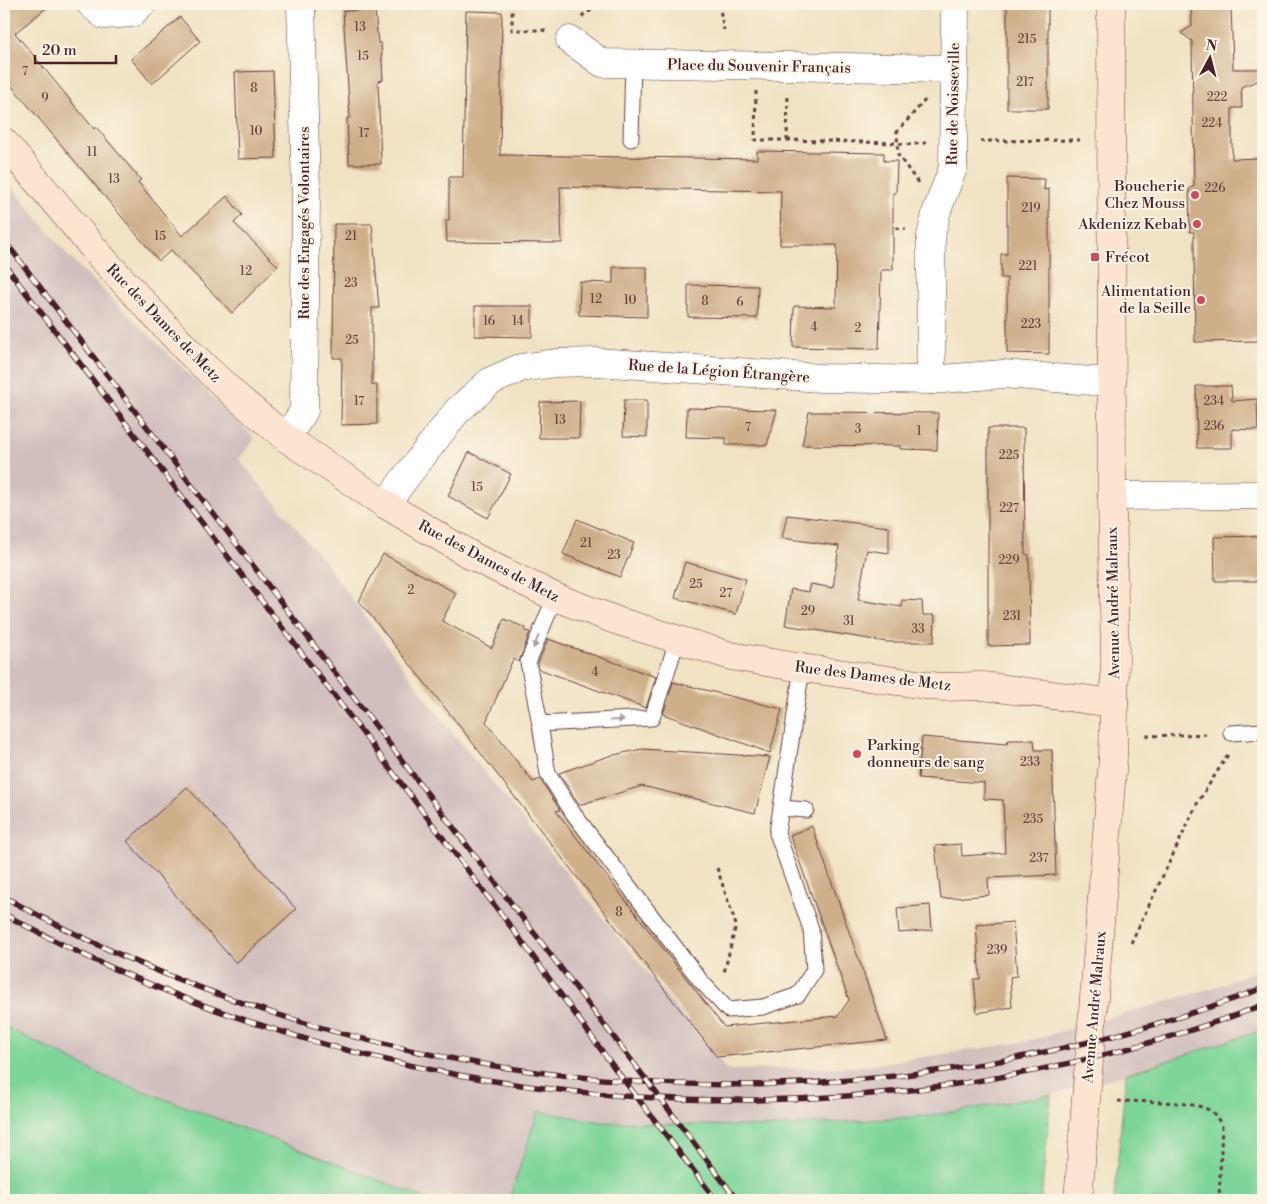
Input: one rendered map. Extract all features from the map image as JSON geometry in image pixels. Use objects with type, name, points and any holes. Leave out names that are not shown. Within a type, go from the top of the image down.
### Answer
[{"type":"street","points":[[91,4],[104,15],[132,13],[141,4]]},
{"type":"street","name":"Rue des Engagés Volontaires","points":[[286,438],[304,411],[306,192],[301,4]]},
{"type":"street","name":"Rue de Noisseville","points":[[931,380],[931,236],[937,210],[953,168],[955,140],[944,69],[955,4]]},
{"type":"street","name":"Avenue André Malraux","points":[[1078,1200],[1113,758],[1111,4]]},
{"type":"street","name":"Place du Souvenir Français","points":[[570,40],[602,63],[944,69]]},
{"type":"street","name":"Rue des Dames de Metz","points":[[4,142],[102,258],[181,344],[237,397],[286,438],[386,506],[474,557],[555,597],[677,641],[731,656],[940,687],[983,686],[1114,704]]},
{"type":"street","name":"Rue de la Légion Étrangère","points":[[386,506],[399,486],[457,411],[491,381],[520,368],[556,363],[597,362],[821,378],[931,380],[1003,374],[1112,381]]},
{"type":"street","points":[[1112,496],[1263,495]]},
{"type":"lane","points":[[632,139],[633,64]]},
{"type":"lane","points":[[555,597],[528,662],[548,774],[573,812],[694,972],[728,1010],[763,1007],[798,995],[814,970],[810,929],[777,833],[802,668]]},
{"type":"lane","points":[[540,724],[652,718],[677,641]]},
{"type":"lane","points":[[1231,733],[1263,731]]},
{"type":"lane","points":[[781,808],[806,810]]},
{"type":"path","points":[[511,4],[512,30],[542,30],[570,40]]},
{"type":"path","points":[[718,4],[724,30]]},
{"type":"path","points":[[756,66],[755,140],[897,143],[905,146],[955,140],[1112,140]]},
{"type":"path","points":[[786,140],[788,66]]},
{"type":"path","points":[[921,187],[898,155],[897,132],[934,90],[944,69]]},
{"type":"path","points":[[896,228],[907,228]]},
{"type":"path","points":[[1131,943],[1198,802],[1231,750],[1231,733],[1146,736]]},
{"type":"path","points":[[717,868],[736,925],[717,998]]},
{"type":"path","points":[[1118,1101],[1188,1105],[1207,1110],[1217,1116],[1222,1126],[1219,1200]]},
{"type":"shaded area","points":[[4,177],[70,258],[255,439],[239,459],[323,560],[450,730],[727,1070],[855,1067],[1025,1042],[1213,988],[1263,968],[1263,1030],[1126,1074],[1051,1095],[929,1116],[771,1127],[601,1122],[538,1111],[509,1200],[429,1200],[106,1077],[4,1026]]},
{"type":"green space","points":[[4,1026],[106,1077],[429,1200],[4,1200]]},
{"type":"green space","points":[[1263,1030],[1263,1200],[1114,1200],[1126,1074]]},
{"type":"green space","points":[[1051,1095],[1041,1200],[509,1200],[538,1111],[601,1122],[771,1127],[929,1116]]},
{"type":"building","points":[[4,4],[51,4],[15,33],[94,129],[96,127],[141,180],[138,182],[182,236],[227,196],[242,215],[234,223],[278,266],[232,313],[171,250],[159,261],[4,77]]},
{"type":"building","points":[[1007,4],[1048,4],[1048,109],[1007,109]]},
{"type":"building","points":[[1191,4],[1231,4],[1233,69],[1263,69],[1263,79],[1241,87],[1242,108],[1232,108],[1232,159],[1263,158],[1263,257],[1260,257],[1260,341],[1195,342],[1194,232],[1190,232],[1189,189],[1194,186],[1192,41],[1181,33],[1192,26]]},
{"type":"building","points":[[375,10],[378,43],[381,43],[383,80],[378,81],[381,164],[349,164],[347,118],[350,118],[343,11]]},
{"type":"building","points":[[466,11],[502,12],[500,155],[757,159],[757,151],[884,153],[884,161],[897,161],[896,193],[893,193],[893,270],[881,270],[879,349],[793,347],[794,306],[836,307],[837,245],[780,245],[781,191],[560,187],[562,243],[447,242],[446,220],[449,220],[449,177],[463,177]]},
{"type":"building","points":[[180,17],[200,41],[152,84],[131,59]]},
{"type":"building","points":[[273,71],[276,158],[238,159],[235,72]]},
{"type":"building","points":[[1007,178],[1045,179],[1044,190],[1049,189],[1049,354],[1007,353],[1007,278],[1001,278],[1001,254],[1007,254]]},
{"type":"building","points":[[334,224],[372,224],[379,308],[372,308],[372,385],[377,385],[377,424],[341,425],[342,358],[333,358]]},
{"type":"building","points":[[613,267],[647,267],[647,317],[579,315],[580,282],[613,283]]},
{"type":"building","points":[[688,285],[758,286],[757,318],[688,317]]},
{"type":"building","points":[[475,306],[532,306],[532,337],[475,336]]},
{"type":"building","points":[[1196,386],[1231,386],[1232,401],[1257,399],[1258,430],[1232,429],[1232,448],[1197,448]]},
{"type":"building","points":[[624,400],[647,400],[647,437],[623,436]]},
{"type":"building","points":[[580,401],[579,438],[539,438],[540,402]]},
{"type":"building","points":[[687,408],[777,410],[767,445],[726,445],[726,438],[686,437]]},
{"type":"building","points":[[809,412],[938,413],[937,450],[900,449],[900,446],[802,445]]},
{"type":"building","points":[[988,428],[1024,428],[1025,554],[1029,555],[1030,645],[988,646]]},
{"type":"building","points":[[469,452],[511,474],[488,518],[448,496]]},
{"type":"building","points":[[787,515],[889,527],[889,553],[867,550],[858,600],[902,607],[902,600],[922,601],[923,615],[935,615],[934,642],[887,642],[785,625],[791,589],[809,592],[811,584],[833,588],[839,546],[782,538]]},
{"type":"building","points":[[577,519],[634,543],[620,577],[563,554]]},
{"type":"building","points":[[1263,536],[1263,581],[1215,581],[1214,537]]},
{"type":"building","points":[[383,554],[456,593],[442,621],[492,648],[504,619],[526,628],[525,631],[530,632],[519,662],[513,659],[486,722],[533,782],[540,779],[560,810],[556,811],[724,1027],[838,1016],[849,1000],[790,835],[812,826],[887,1040],[717,1057],[458,724],[359,601]]},
{"type":"building","points":[[685,562],[746,579],[736,614],[675,598]]},
{"type":"building","points":[[548,639],[656,677],[646,708],[539,669],[538,663]]},
{"type":"building","points":[[673,682],[782,709],[770,753],[663,714]]},
{"type":"building","points":[[922,737],[1007,744],[1008,740],[1034,740],[1035,750],[1052,750],[1056,875],[988,878],[989,895],[941,899],[935,846],[961,844],[962,856],[1005,853],[1003,800],[984,799],[984,783],[918,778]]},
{"type":"building","points":[[642,749],[770,757],[755,813],[642,786],[579,805],[559,773],[609,756]]},
{"type":"building","points":[[187,787],[296,909],[236,963],[127,841]]},
{"type":"building","points":[[930,905],[932,930],[899,933],[897,908]]},
{"type":"building","points":[[1013,922],[1017,976],[1010,977],[1012,1007],[977,1013],[974,979],[980,979],[976,925]]},
{"type":"railway","points":[[4,240],[737,1200]]},
{"type":"railway","points":[[4,264],[521,940],[613,1066],[716,1200]]},
{"type":"railway","points":[[4,897],[152,968],[305,1023],[463,1061],[624,1081],[786,1084],[947,1070],[1107,1038],[1263,988]]},
{"type":"railway","points":[[4,914],[151,985],[304,1038],[462,1076],[624,1096],[786,1099],[948,1085],[1108,1054],[1263,1005]]},
{"type":"place","name":"Boucherie Chez Mouss","points":[[1195,195]]},
{"type":"place","name":"Akdenizz Kebab","points":[[1197,224]]},
{"type":"place","name":"Frécot","points":[[1095,257]]},
{"type":"place","name":"Alimentation de la Seille","points":[[1201,300]]},
{"type":"place","name":"Parking donneurs de sang","points":[[857,754]]}]
